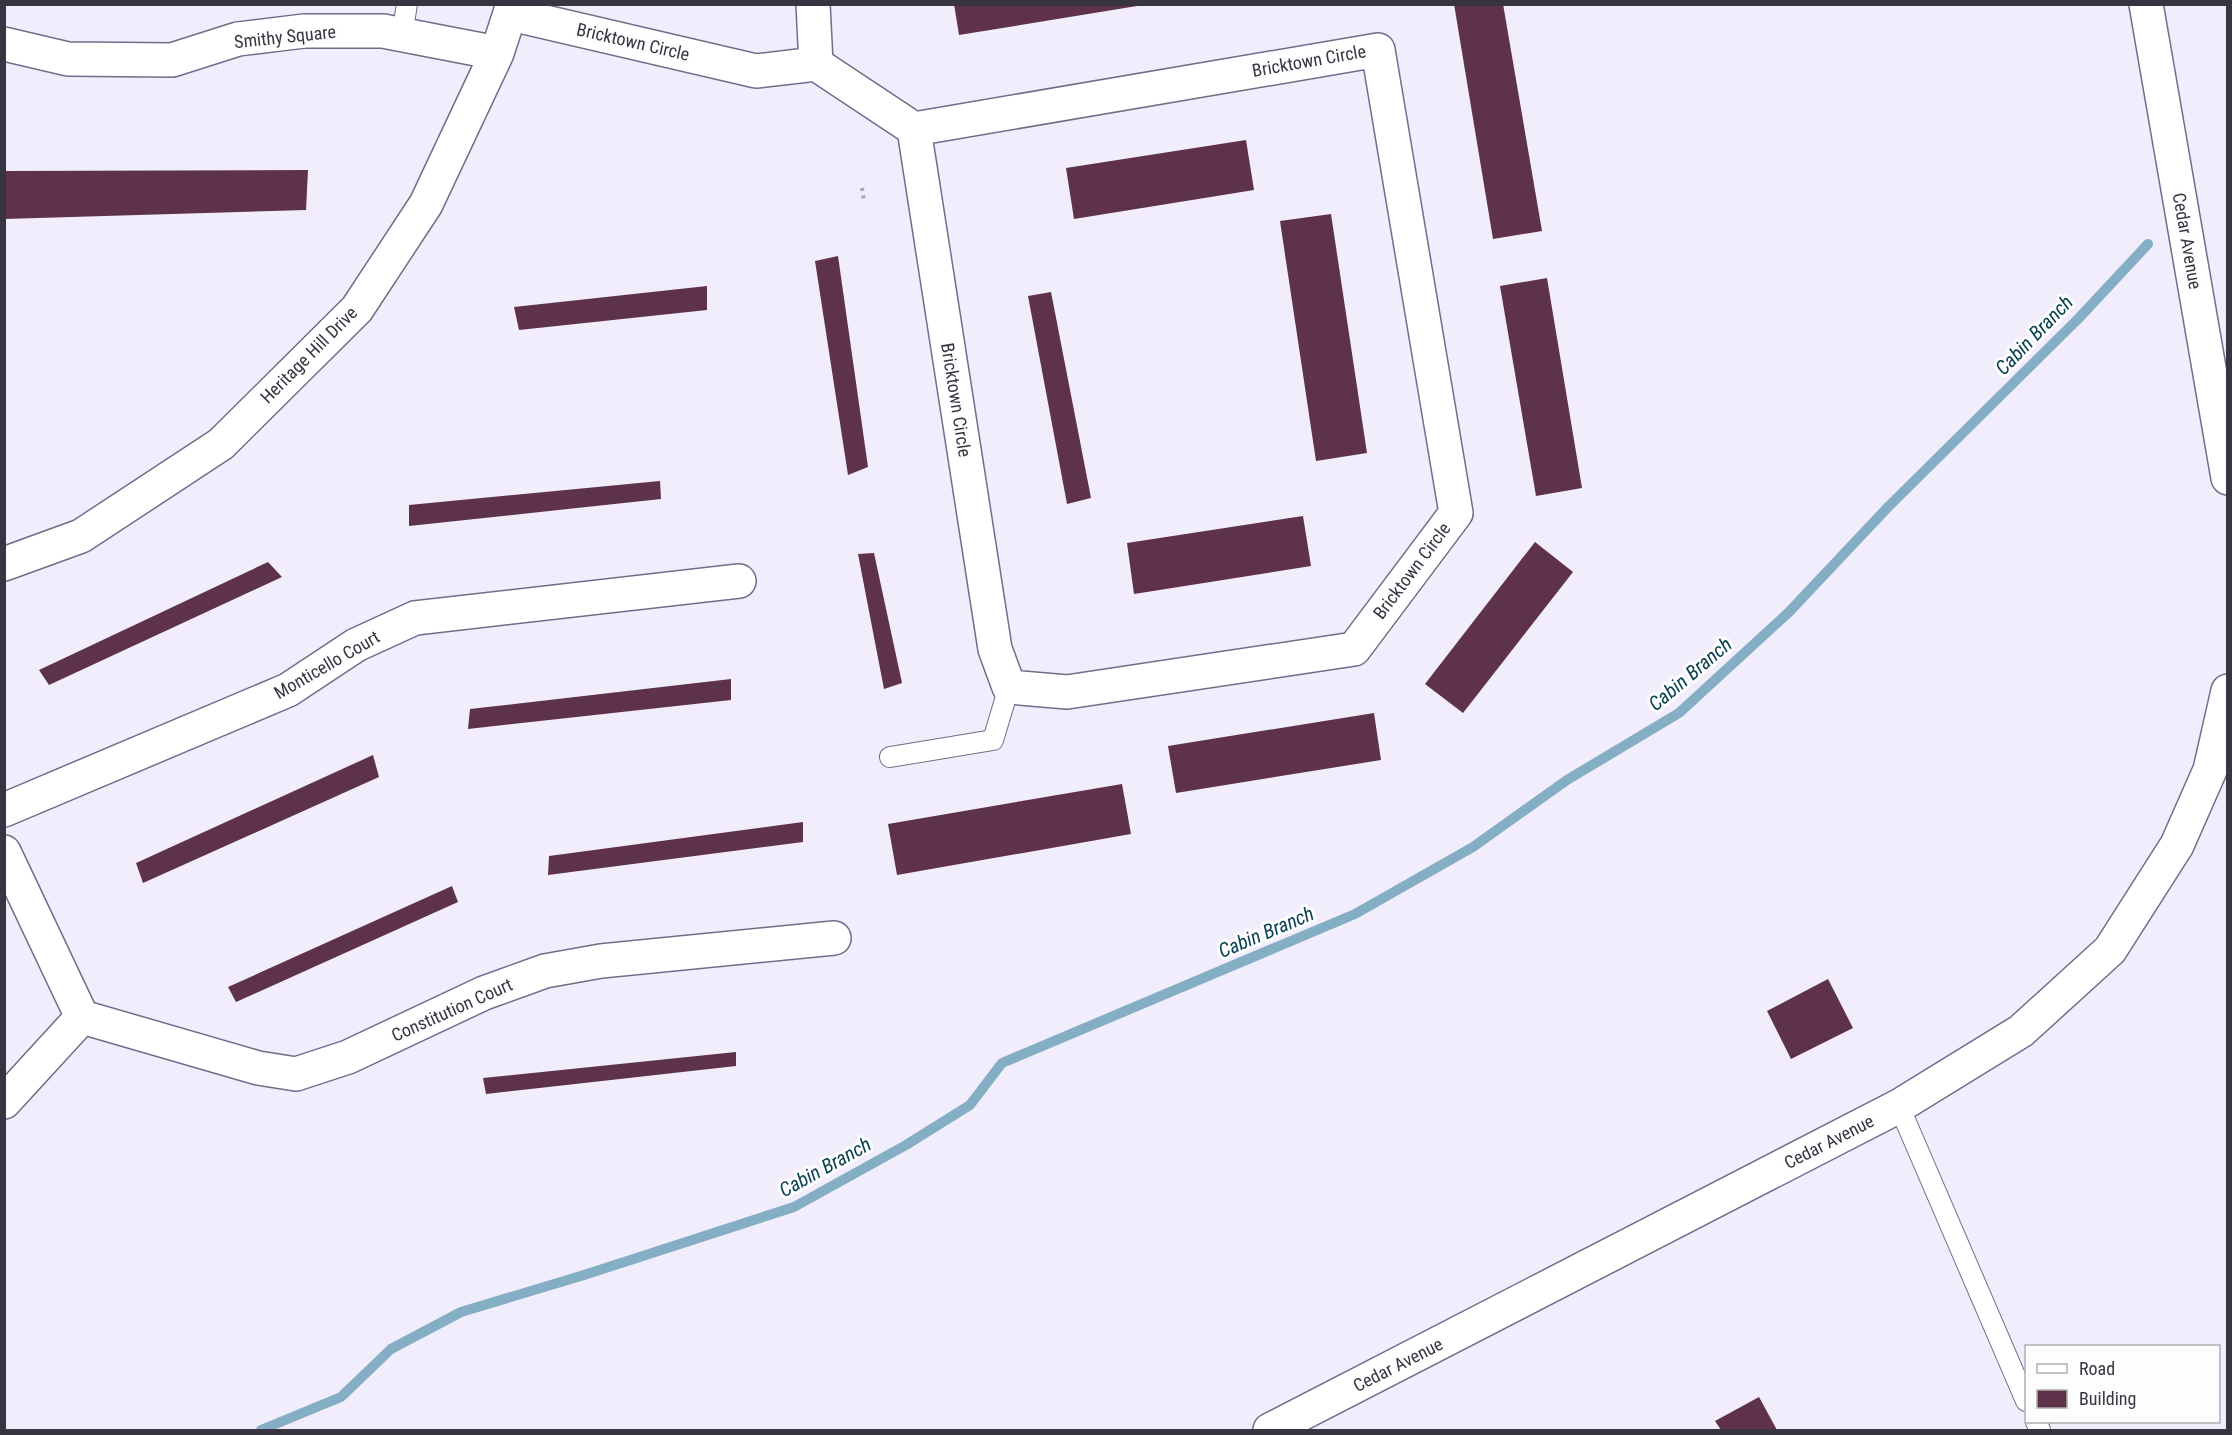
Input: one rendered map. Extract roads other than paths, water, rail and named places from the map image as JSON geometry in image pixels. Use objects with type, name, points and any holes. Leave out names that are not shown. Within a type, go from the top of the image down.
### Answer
[{"type":"street","points":[[813,4],[816,64],[914,129]]},
{"type":"street","name":"Cedar Avenue","points":[[2146,4],[2228,478]]},
{"type":"street","name":"Bricktown Circle","points":[[512,10],[756,71],[816,64]]},
{"type":"street","name":"Heritage Hill Drive","points":[[4,564],[81,536],[221,444],[357,309],[426,204],[497,52],[512,10]]},
{"type":"street","name":"Smithy Square","points":[[4,44],[68,59],[172,60],[238,39],[304,31],[383,31],[404,20],[497,52]]},
{"type":"street","name":"Bricktown Circle","points":[[1378,50],[1456,513],[1354,649],[1068,692],[1009,687],[995,648],[914,129],[1378,50]]},
{"type":"street","name":"Monticello Court","points":[[4,810],[288,690],[356,645],[415,618],[739,581]]},
{"type":"street","name":"Cedar Avenue","points":[[1270,1431],[1899,1106],[2021,1031],[2110,950],[2177,845],[2210,771],[2228,691]]},
{"type":"street","points":[[4,852],[82,1017],[4,1102]]},
{"type":"street","name":"Constitution Court","points":[[82,1017],[258,1068],[296,1074],[348,1057],[484,993],[544,971],[601,961],[834,938]]},
{"type":"lane","points":[[890,757],[993,740],[1009,687]]},
{"type":"lane","points":[[1899,1106],[2025,1399]]},
{"type":"waterway","name":"Cabin Branch","points":[[261,1430],[341,1397],[391,1349],[461,1312],[794,1207],[906,1145],[970,1105],[1002,1063],[1355,914],[1473,847],[1567,780],[1679,713],[1789,612],[1888,507],[2078,319],[2148,244]]}]
